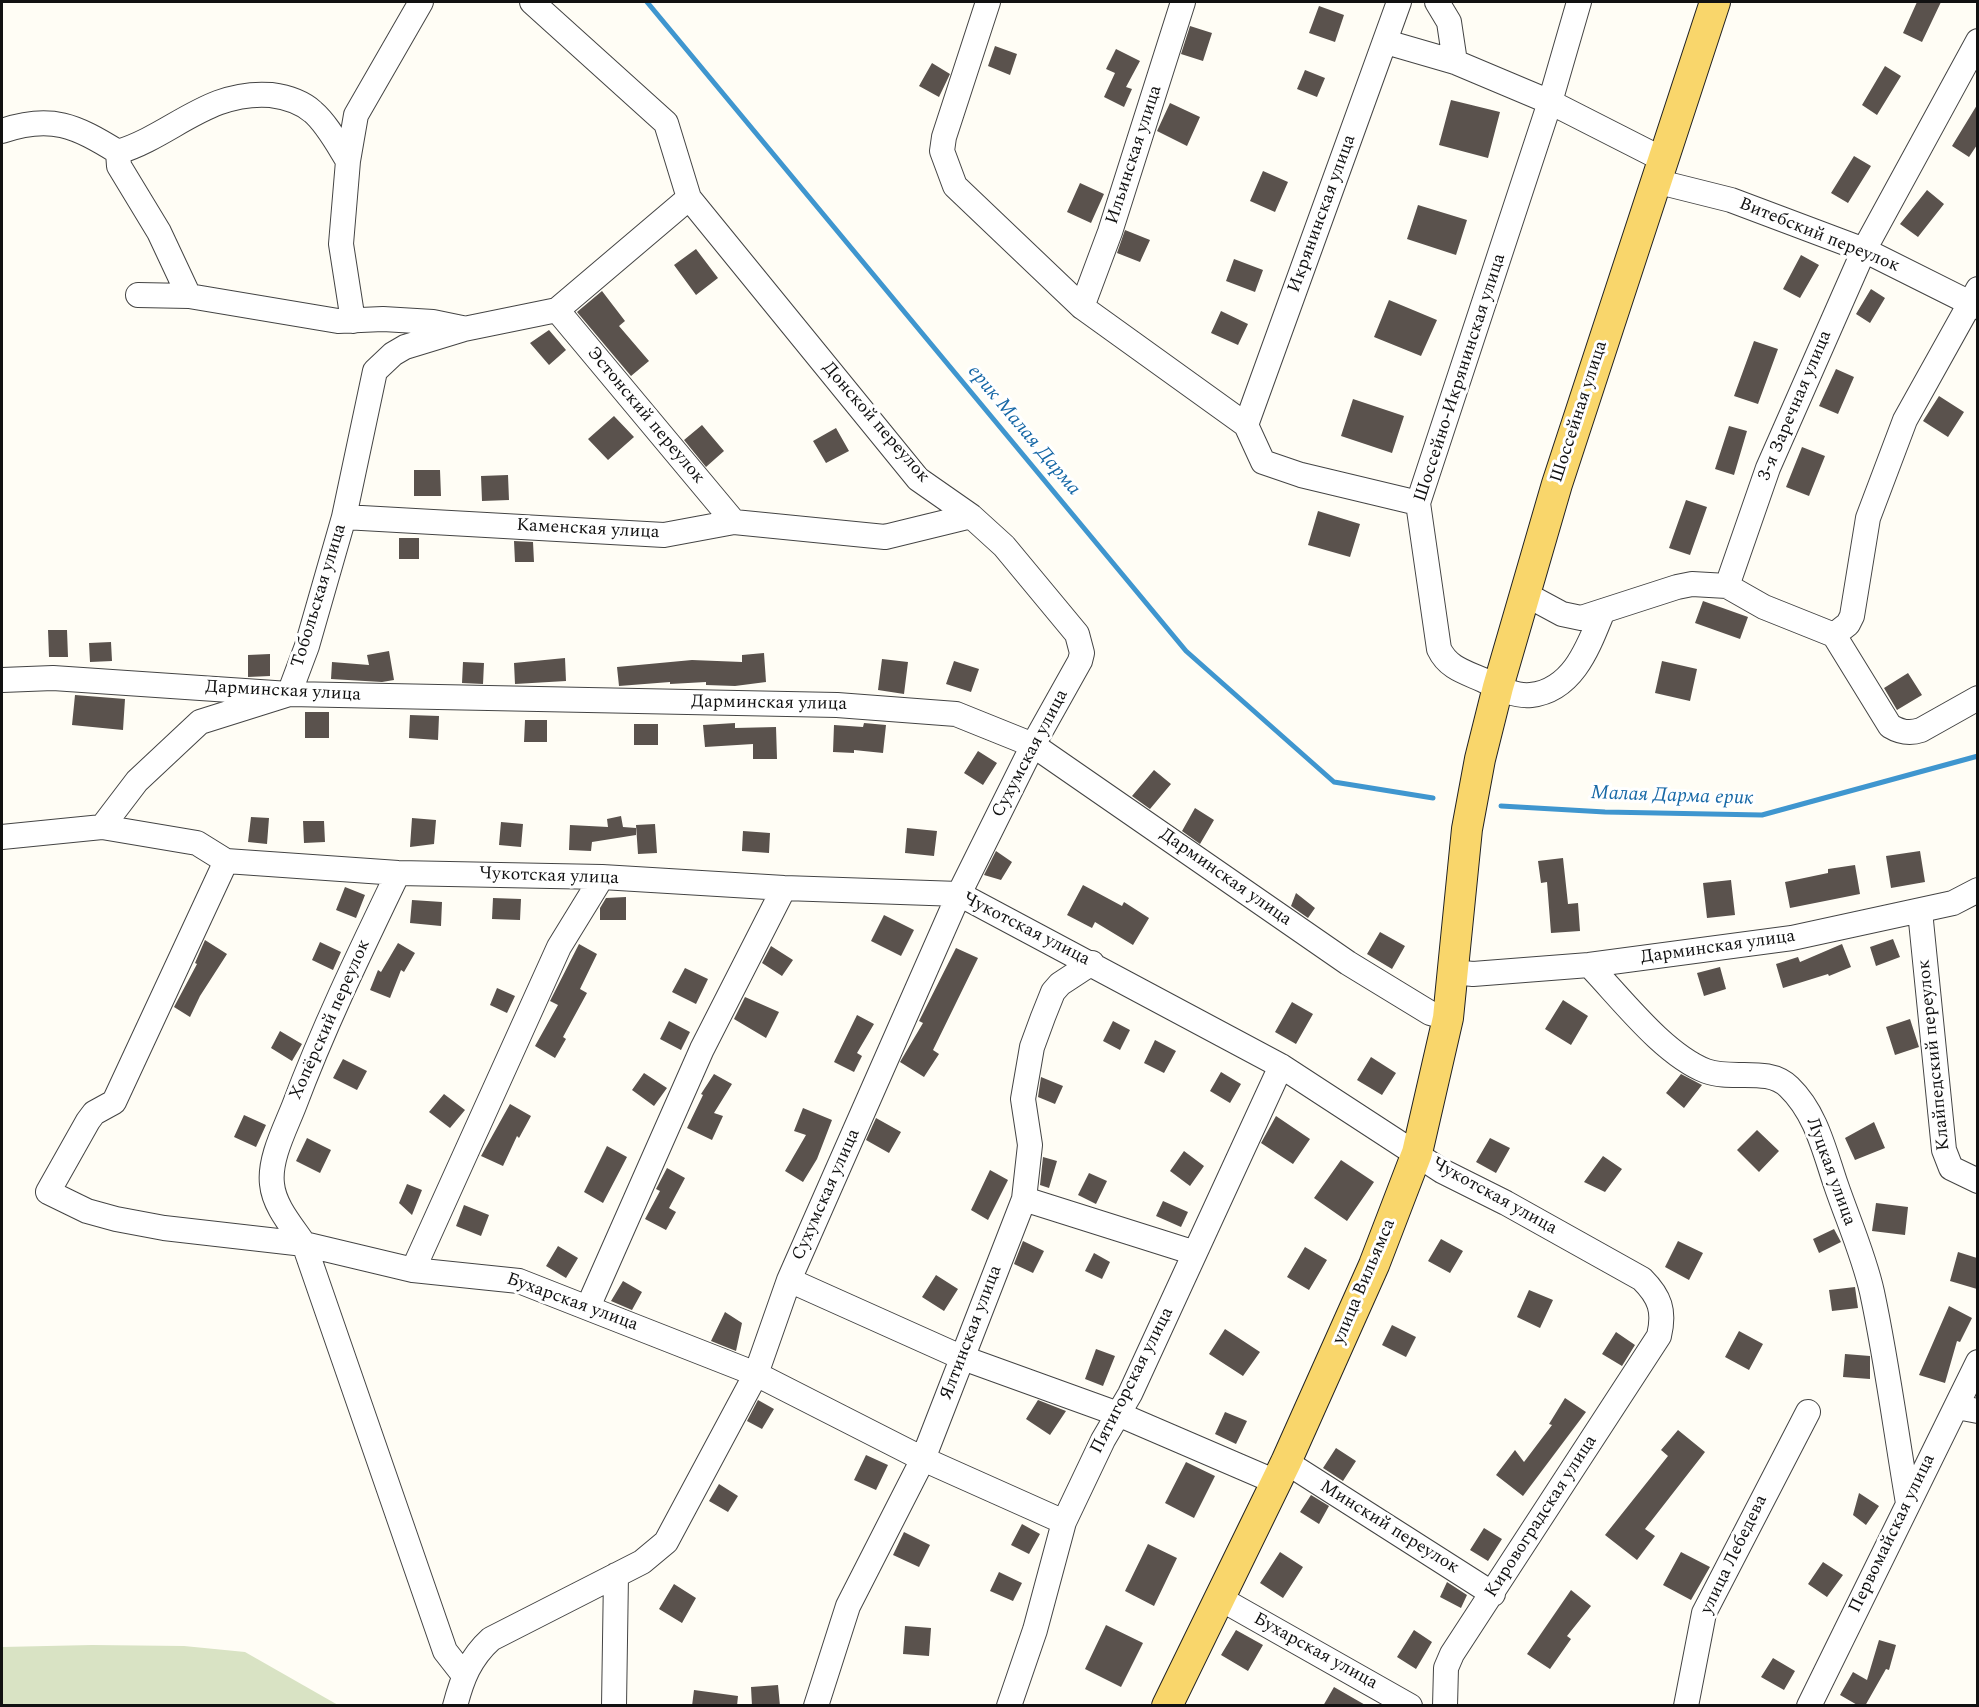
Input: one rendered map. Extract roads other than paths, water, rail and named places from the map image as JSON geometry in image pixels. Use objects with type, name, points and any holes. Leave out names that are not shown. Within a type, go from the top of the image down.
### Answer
[{"type":"main road","name":"Шоссейная улица","points":[[1467,829],[1480,759],[1523,593],[1658,170],[1715,2]]},
{"type":"main road","name":"улица Вильямса","points":[[1167,1706],[1281,1472],[1374,1265],[1417,1153],[1448,1018],[1467,829]]},
{"type":"street","points":[[353,321],[342,244],[348,160],[356,115],[421,2]]},
{"type":"street","points":[[532,2],[666,123],[688,198]]},
{"type":"street","points":[[988,2],[945,131],[942,151],[955,186],[1082,307],[1246,425],[1258,456],[1270,466],[1418,503]]},
{"type":"street","name":"Ильинская улица","points":[[1082,307],[1110,232],[1183,2]]},
{"type":"street","name":"Икрянинская улица","points":[[1246,425],[1399,2]]},
{"type":"street","points":[[1437,2],[1449,22],[1455,62]]},
{"type":"street","name":"Шоссейно-Икрянинская улица","points":[[1579,2],[1550,102],[1418,503],[1439,649],[1444,660],[1454,668],[1514,693],[1531,695],[1566,678],[1585,656],[1603,611]]},
{"type":"street","name":"3-я Заречная улица","points":[[1727,586],[1768,468],[1864,250],[1977,41]]},
{"type":"street","name":"Витебский переулок","points":[[1386,42],[1455,62],[1550,102],[1658,170],[1864,250],[1974,299]]},
{"type":"street","points":[[118,152],[193,113],[235,96],[256,94],[280,96],[300,103],[314,112],[348,160]]},
{"type":"street","points":[[2,130],[46,122],[67,125],[83,131],[118,152]]},
{"type":"street","points":[[118,152],[119,166],[159,232],[189,296]]},
{"type":"street","name":"Тобольская улица","points":[[289,694],[307,646],[344,517],[375,371],[393,354],[405,347],[464,329],[557,310],[688,198]]},
{"type":"street","name":"Донской переулок","points":[[688,198],[918,479],[971,516],[1004,546],[1077,634],[1082,653],[1076,668]]},
{"type":"street","points":[[138,295],[189,296],[353,321],[383,319],[433,322],[464,329]]},
{"type":"street","points":[[1834,635],[1848,624],[1852,616],[1868,518],[1905,420],[1974,299]]},
{"type":"street","name":"Эстонский переулок","points":[[557,310],[734,522]]},
{"type":"street","name":"Каменская улица","points":[[344,517],[664,534],[734,522],[885,537],[971,516]]},
{"type":"street","points":[[1523,593],[1571,618],[1581,618],[1677,587],[1692,584],[1727,586],[1764,607],[1834,635],[1890,726],[1897,730],[1913,732],[1921,730],[1977,698]]},
{"type":"street","name":"Сухумская улица","points":[[463,1674],[480,1649],[491,1639],[642,1562],[666,1542],[756,1374],[789,1280],[959,894],[1033,745],[1076,668]]},
{"type":"street","name":"Дарминская улица","points":[[2,680],[53,678],[289,694],[837,705],[956,714],[1033,745],[1348,963],[1430,1013],[1448,1018]]},
{"type":"street","points":[[102,827],[137,781],[200,722],[289,694]]},
{"type":"street","points":[[2,837],[102,827],[197,843],[226,861]]},
{"type":"street","name":"Чукотская улица","points":[[226,861],[398,873],[602,877],[784,888],[959,894],[1092,963],[1281,1066],[1417,1153],[1442,1172],[1506,1203],[1642,1280],[1656,1293],[1662,1309],[1659,1336]]},
{"type":"street","name":"Бухарская улица","points":[[226,861],[114,1102],[94,1113],[88,1121],[48,1192],[87,1212],[116,1219],[164,1228],[304,1244],[413,1270],[519,1281],[756,1374],[923,1459],[1064,1522]]},
{"type":"street","name":"Хопёрский переулок","points":[[304,1244],[275,1200],[272,1170],[319,1039],[398,873]]},
{"type":"street","points":[[413,1270],[559,946],[602,877]]},
{"type":"street","points":[[588,1307],[702,1049],[784,888]]},
{"type":"street","name":"Дарминская улица","points":[[1453,972],[1473,974],[1589,965],[1792,938],[1953,903],[1977,890]]},
{"type":"street","name":"Клайпедский переулок","points":[[1920,911],[1944,1150],[1951,1168],[1977,1181]]},
{"type":"street","name":"Ялтинская улица","points":[[816,1706],[848,1606],[923,1459],[1024,1199],[1030,1145],[1023,1099],[1032,1047],[1053,992],[1092,963]]},
{"type":"street","name":"Луцкая улица","points":[[1589,965],[1667,1046],[1690,1062],[1706,1071],[1722,1075],[1767,1076],[1779,1080],[1789,1086],[1813,1119],[1872,1290],[1908,1503]]},
{"type":"street","name":"Пятигорская улица","points":[[1009,1706],[1035,1630],[1064,1522],[1130,1394],[1281,1066]]},
{"type":"street","points":[[1024,1199],[1195,1253]]},
{"type":"street","points":[[304,1244],[444,1651],[463,1674],[455,1706]]},
{"type":"street","name":"Минский переулок","points":[[789,1280],[963,1358],[1281,1472],[1493,1594]]},
{"type":"street","name":"Кировоградская улица","points":[[1445,1706],[1446,1668],[1452,1654],[1659,1336]]},
{"type":"street","name":"Первомайская улица","points":[[1809,1706],[1908,1503],[1967,1409],[1977,1362]]},
{"type":"street","name":"улица Лебедева","points":[[1686,1706],[1704,1613],[1808,1412]]},
{"type":"street","points":[[614,1706],[616,1575]]},
{"type":"street","name":"Бухарская улица","points":[[1221,1599],[1410,1706]]},
{"type":"waterway","name":"ерик Малая Дарма","points":[[647,2],[1186,651],[1334,782],[1433,798]]},
{"type":"waterway","name":"Малая Дарма ерик","points":[[1501,806],[1605,812],[1762,815],[1978,756]]}]
